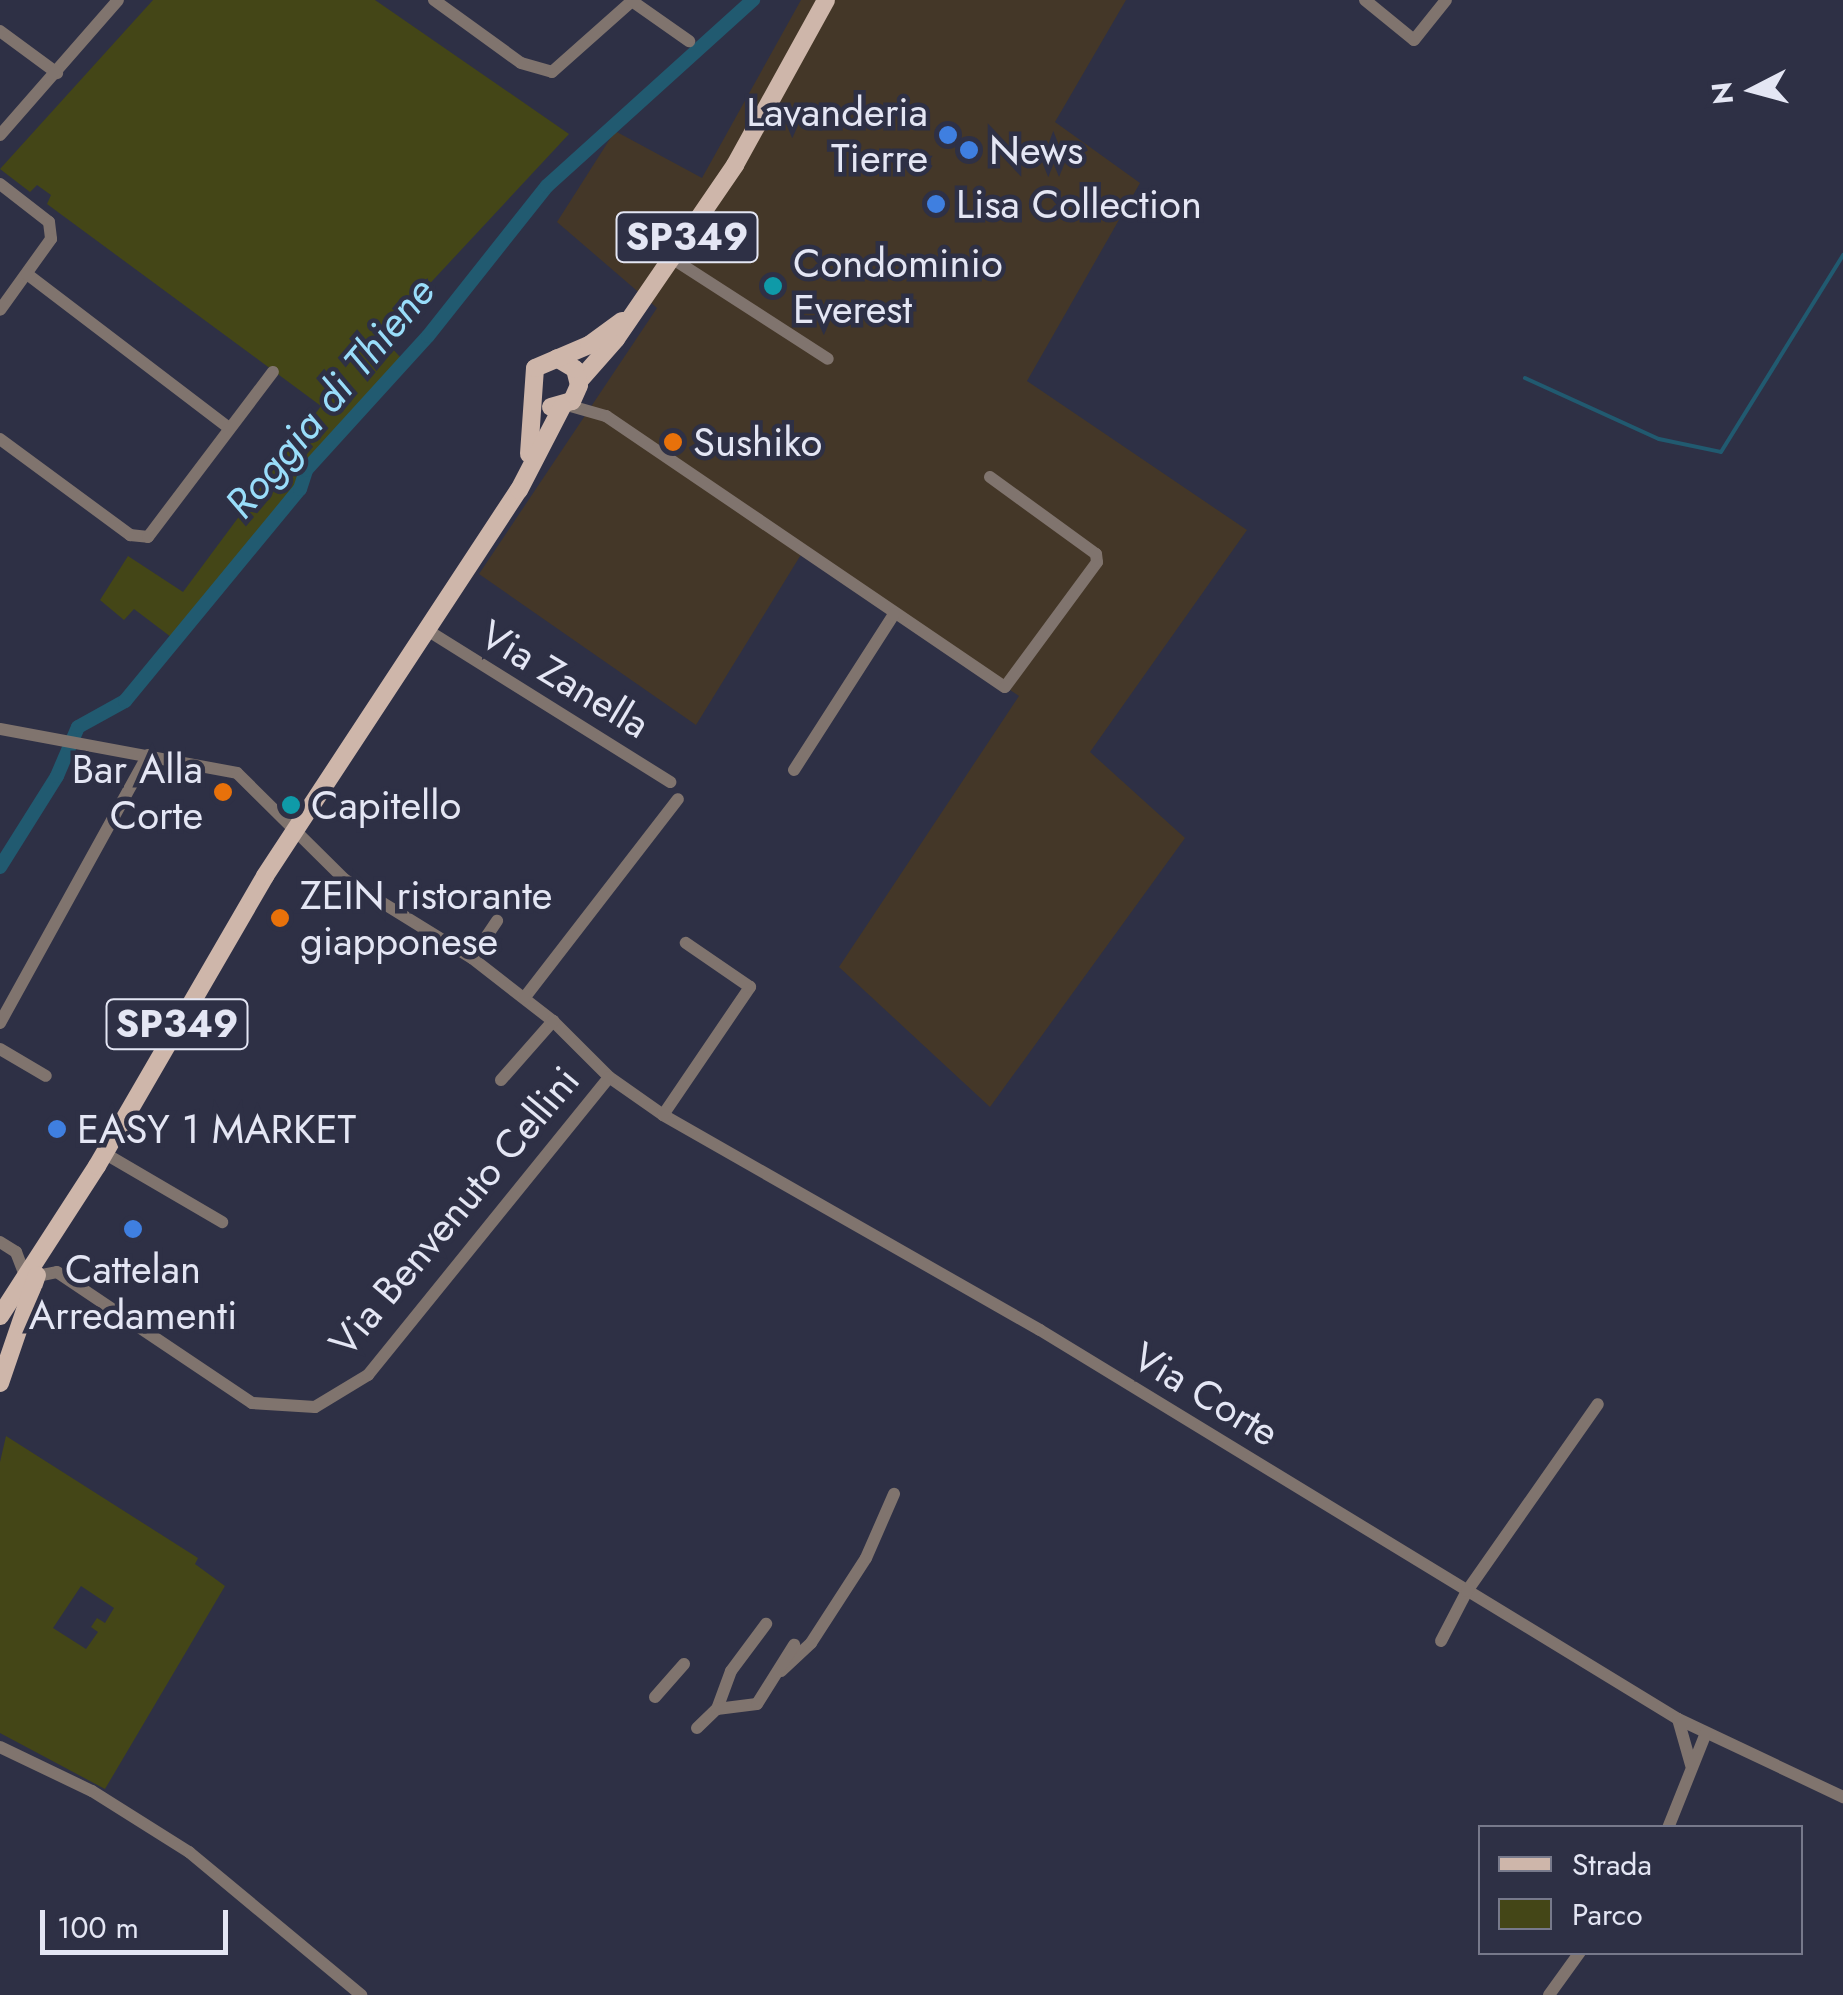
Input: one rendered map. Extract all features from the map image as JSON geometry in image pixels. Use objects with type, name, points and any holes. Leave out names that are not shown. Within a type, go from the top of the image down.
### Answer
[{"type":"main road","name":"SP349","points":[[579,383],[638,309],[672,258],[826,0]]},
{"type":"main road","name":"SP349","points":[[557,358],[590,345],[638,309]]},
{"type":"main road","points":[[557,358],[571,365],[579,383],[564,406],[544,406],[534,396],[532,372],[557,358]]},
{"type":"main road","name":"SP349","points":[[527,474],[534,396]]},
{"type":"main road","name":"SP349","points":[[0,1383],[6,1343],[44,1252],[295,828],[527,474],[564,406]]},
{"type":"main road","name":"SP349","points":[[0,1316],[31,1284]]},
{"type":"street","points":[[0,135],[118,0]]},
{"type":"street","points":[[434,0],[521,63],[552,72],[632,0],[689,41]]},
{"type":"street","points":[[1365,0],[1414,40],[1446,0]]},
{"type":"street","points":[[0,32],[57,73]]},
{"type":"street","points":[[0,184],[49,222],[52,239],[0,310]]},
{"type":"street","points":[[672,258],[828,359]]},
{"type":"street","points":[[27,274],[228,428]]},
{"type":"street","points":[[0,439],[136,537],[148,537],[273,372]]},
{"type":"street","points":[[579,383],[606,416],[1005,687],[1097,562],[1096,554],[990,477]]},
{"type":"street","points":[[564,406],[606,416]]},
{"type":"street","points":[[794,770],[894,614]]},
{"type":"street","name":"Via Zanella","points":[[427,630],[670,782]]},
{"type":"street","name":"Via Corte","points":[[0,729],[237,773],[344,879],[472,958],[525,997],[608,1077],[663,1115],[1040,1330],[1678,1719],[1843,1797]]},
{"type":"street","points":[[0,1023],[148,755]]},
{"type":"street","points":[[525,997],[678,799]]},
{"type":"street","points":[[472,958],[498,921]]},
{"type":"street","points":[[663,1115],[750,987],[686,943]]},
{"type":"street","points":[[500,1080],[552,1021]]},
{"type":"street","points":[[0,1049],[46,1076]]},
{"type":"street","name":"Via Benvenuto Cellini","points":[[31,1284],[66,1278],[252,1403],[315,1406],[368,1375],[608,1077]]},
{"type":"street","points":[[104,1153],[222,1222]]},
{"type":"street","points":[[0,1242],[16,1252],[44,1252]]},
{"type":"street","points":[[16,1252],[31,1284]]},
{"type":"street","points":[[1441,1641],[1467,1591],[1598,1404]]},
{"type":"street","points":[[717,1708],[756,1704],[811,1643],[877,1538],[894,1494]]},
{"type":"street","points":[[862,1548],[877,1538]]},
{"type":"street","points":[[696,1728],[717,1708],[731,1671],[766,1624]]},
{"type":"street","points":[[782,1671],[794,1644]]},
{"type":"street","points":[[655,1697],[684,1664]]},
{"type":"street","points":[[1678,1719],[1690,1765]]},
{"type":"street","points":[[1670,1825],[1682,1805],[1690,1765],[1706,1733]]},
{"type":"street","points":[[0,1747],[92,1792],[189,1852],[362,1995]]},
{"type":"street","points":[[1550,1995],[1578,1955]]},
{"type":"shaded area","points":[[801,0],[1126,0],[1055,122],[1140,183],[1027,381],[1247,530],[1090,752],[1185,838],[990,1107],[839,967],[1019,696],[802,553],[696,725],[479,574],[657,308],[557,222],[615,131],[702,178]]},
{"type":"green space","points":[[153,0],[375,0],[569,134],[381,336],[401,358],[171,637],[134,609],[124,620],[100,600],[128,556],[183,592],[321,406],[47,204],[51,195],[37,185],[30,192],[0,169]]},
{"type":"green space","points":[[6,1436],[198,1558],[195,1564],[225,1586],[105,1789],[0,1733],[0,1462]],"holes":[[[81,1586],[114,1608],[105,1623],[97,1618],[91,1627],[98,1632],[86,1649],[53,1628]]]},
{"type":"waterway","name":"Roggia di Thiene","points":[[0,867],[57,776],[78,727],[125,701],[300,489],[306,470],[428,336],[547,186],[753,0]]},
{"type":"waterway","points":[[1525,378],[1659,439],[1721,452],[1843,255]]},
{"type":"place","name":"Lavanderia Tierre","points":[[948,135]]},
{"type":"place","name":"News","points":[[969,150]]},
{"type":"place","name":"Lisa Collection","points":[[936,204]]},
{"type":"place","name":"Condominio Everest","points":[[773,286]]},
{"type":"place","name":"Sushiko","points":[[673,442]]},
{"type":"place","name":"Bar Alla Corte","points":[[223,792]]},
{"type":"place","name":"Capitello","points":[[291,805]]},
{"type":"place","name":"ZEIN ristorante giapponese","points":[[280,918]]},
{"type":"place","name":"EASY 1 MARKET","points":[[57,1129]]},
{"type":"place","name":"Cattelan Arredamenti","points":[[133,1229]]}]
